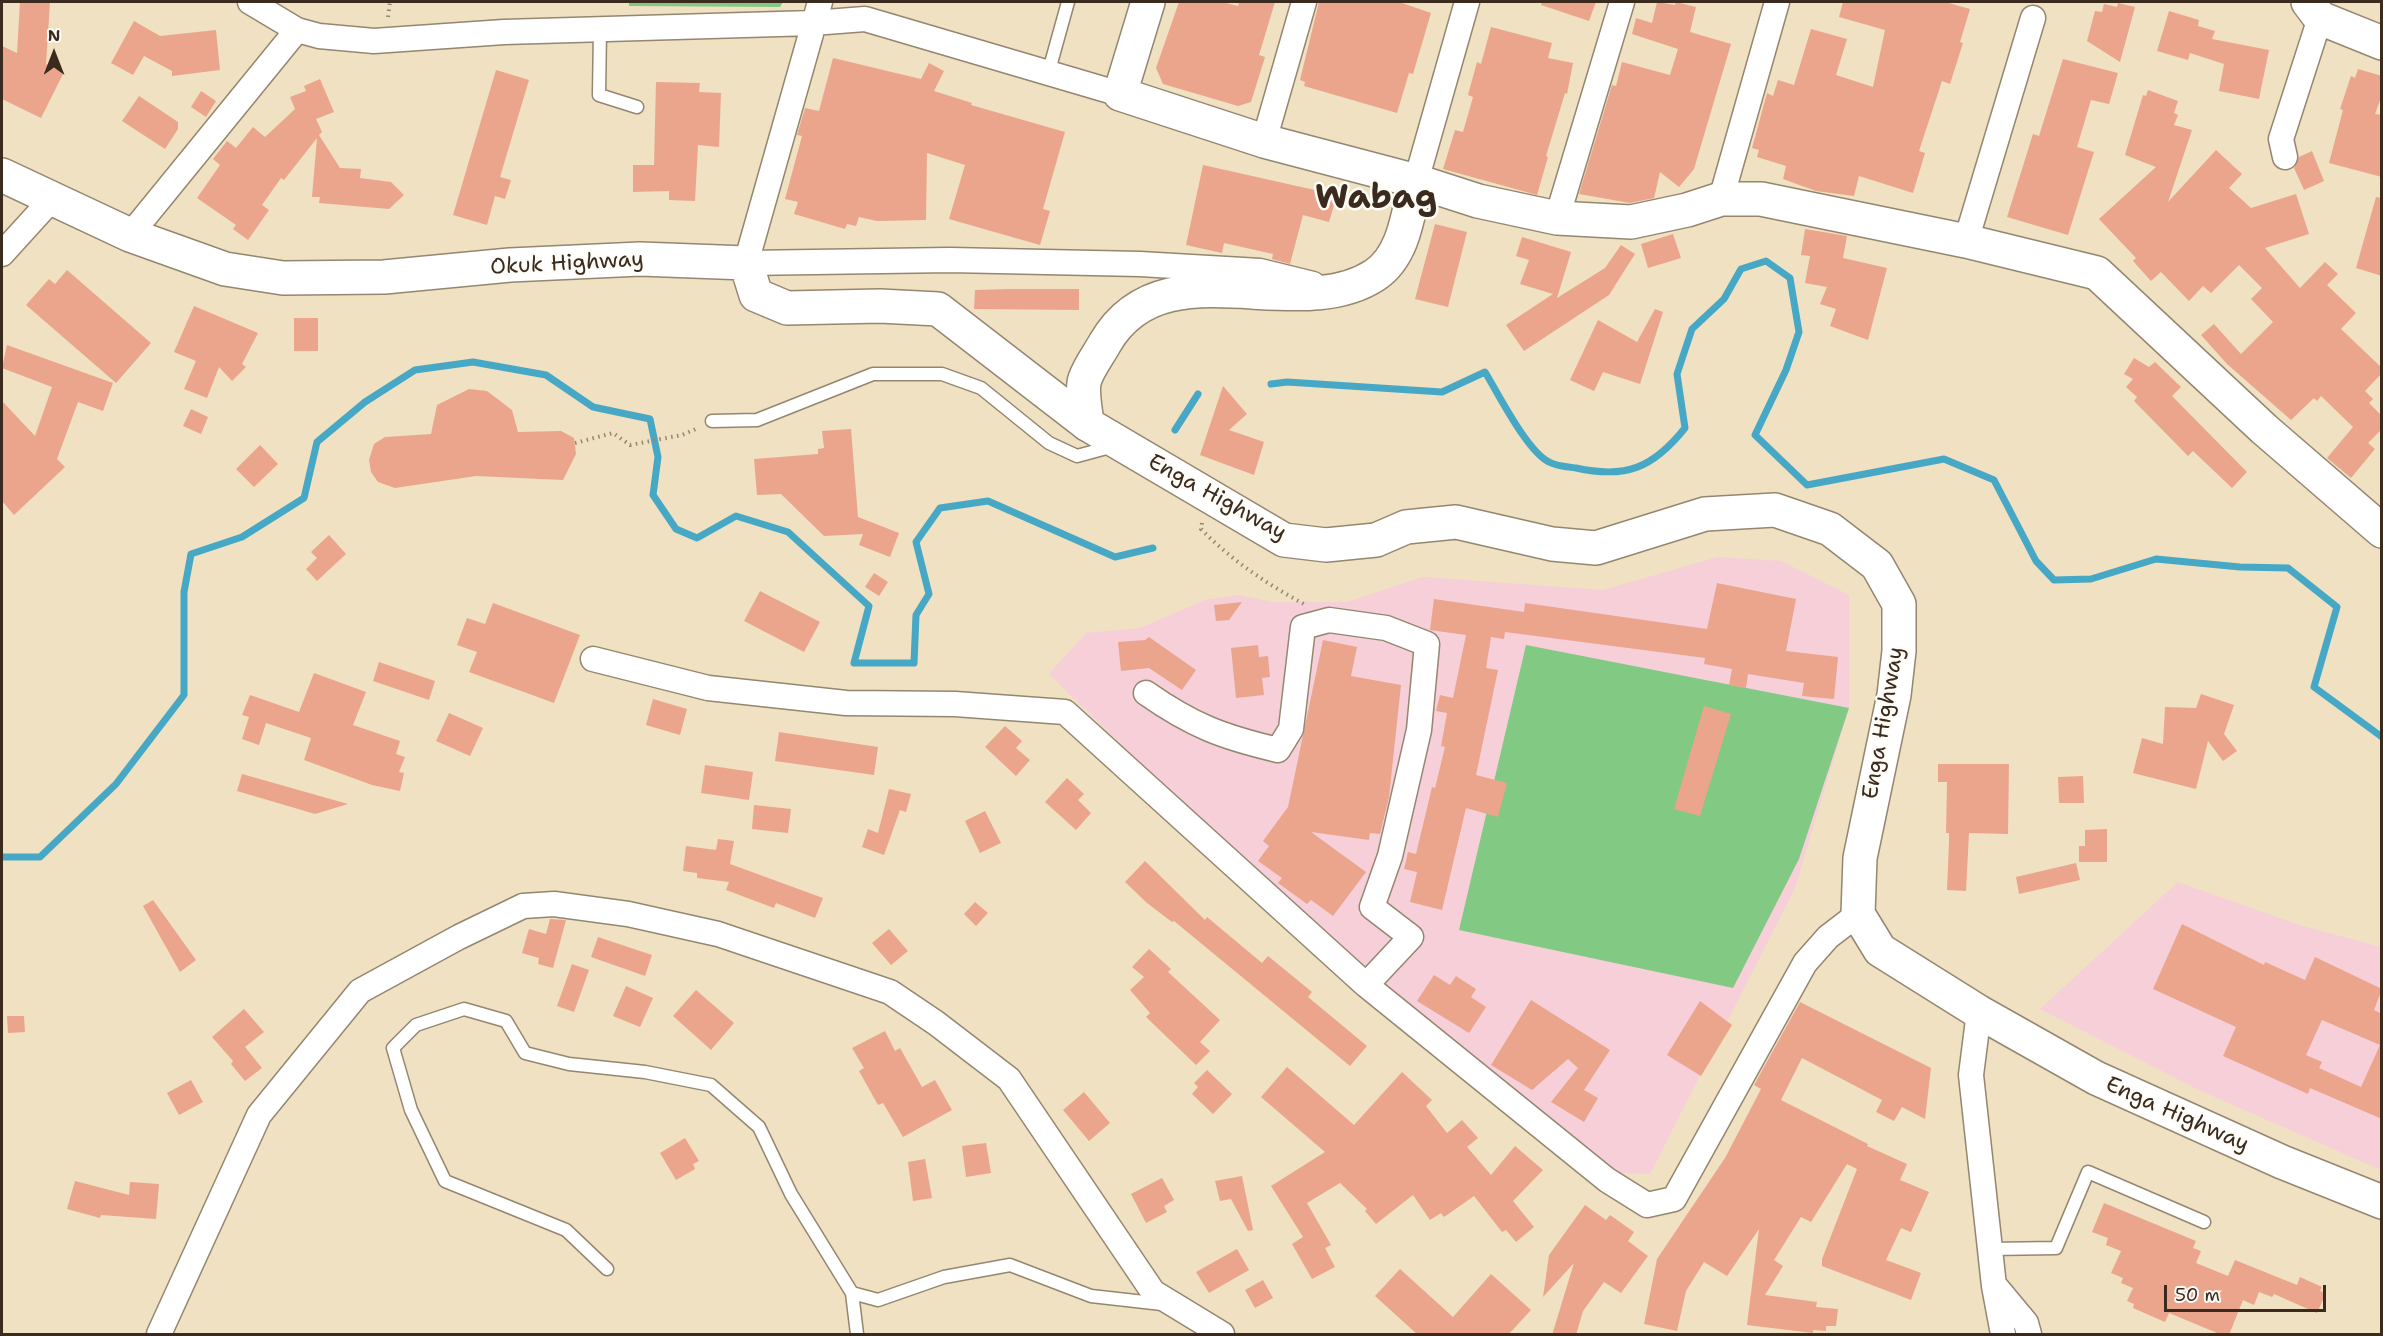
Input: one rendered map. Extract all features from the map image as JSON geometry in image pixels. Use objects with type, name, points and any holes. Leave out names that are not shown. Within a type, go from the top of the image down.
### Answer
[{"type":"main road","points":[[1148,2],[1120,94],[1264,141],[1416,181],[1478,201],[1557,218],[1630,222],[1687,210],[1721,199],[1761,199],[1966,241],[2097,273],[2264,429],[2382,531]]},
{"type":"main road","points":[[2314,10],[2382,43]]},
{"type":"main road","name":"Okuk Highway","points":[[2,176],[130,235],[225,269],[283,278],[384,277],[510,265],[640,259],[746,263]]},
{"type":"main road","points":[[1087,424],[1084,380],[1112,331],[1148,300],[1202,290],[1341,291],[1377,274],[1401,244],[1416,181]]},
{"type":"main road","points":[[746,263],[756,295],[787,308],[880,306],[938,309],[1087,424]]},
{"type":"main road","name":"Enga Highway","points":[[1087,424],[1284,540],[1326,545],[1377,540],[1406,528],[1456,522],[1552,544],[1596,548],[1706,514],[1775,510],[1830,529],[1877,565],[1899,604],[1899,651],[1894,695],[1860,858],[1858,914],[1880,950],[1979,1012],[2096,1078],[2282,1162],[2382,1202]]},
{"type":"street","points":[[250,2],[297,30],[319,36],[374,40],[504,32],[600,30],[816,12],[866,19],[1120,94]]},
{"type":"street","points":[[1264,141],[1304,2]]},
{"type":"street","points":[[1416,181],[1467,2]]},
{"type":"street","points":[[1557,218],[1622,2]]},
{"type":"street","points":[[1721,199],[1777,2]]},
{"type":"street","points":[[2285,157],[2281,140],[2314,10]]},
{"type":"street","points":[[816,12],[746,263],[950,260],[1140,264],[1260,272],[1341,291]]},
{"type":"street","points":[[1966,241],[2033,18]]},
{"type":"street","points":[[130,235],[297,30]]},
{"type":"street","points":[[2,254],[51,200]]},
{"type":"street","points":[[1146,693],[1179,716],[1226,737],[1278,750],[1291,729],[1303,627],[1329,620],[1386,628],[1427,644],[1419,730],[1390,856],[1372,907],[1411,937],[1366,985]]},
{"type":"street","points":[[593,659],[708,688],[846,703],[955,704],[1065,712],[1366,985],[1607,1180],[1647,1205],[1674,1198],[1805,963],[1828,938],[1858,914]]},
{"type":"street","points":[[159,1335],[259,1115],[360,991],[459,937],[523,906],[554,904],[628,914],[718,934],[890,993],[936,1023],[1009,1079],[1153,1292],[1222,1335]]},
{"type":"street","points":[[1979,1012],[1971,1075],[1994,1286],[2003,1335]]},
{"type":"street","points":[[1994,1286],[2026,1323],[2029,1335]]},
{"type":"lane","points":[[1048,74],[1068,2]]},
{"type":"lane","points":[[600,30],[599,95],[637,107]]},
{"type":"lane","points":[[712,421],[757,420],[873,374],[942,374],[981,388],[1048,443],[1077,456],[1121,444]]},
{"type":"lane","points":[[607,1269],[566,1230],[445,1181],[411,1110],[393,1047],[416,1025],[464,1009],[506,1021],[525,1053],[569,1064],[645,1072],[711,1085],[759,1127],[790,1194],[852,1293],[857,1335]]},
{"type":"lane","points":[[1990,1249],[2056,1248],[2088,1172],[2204,1222]]},
{"type":"lane","points":[[852,1293],[878,1300],[944,1277],[1010,1265],[1091,1296],[1175,1306]]},
{"type":"path","points":[[388,17],[390,2]]},
{"type":"path","points":[[575,443],[613,433],[630,445],[682,435],[712,421]]},
{"type":"path","points":[[1212,498],[1203,516],[1201,529],[1217,546],[1266,582],[1329,620]]},
{"type":"shaded area","points":[[1718,557],[1781,561],[1849,595],[1849,708],[1795,888],[1650,1174],[1617,1173],[1330,949],[1049,674],[1086,633],[1140,628],[1205,600],[1238,595],[1272,602],[1347,602],[1423,577],[1603,590]]},
{"type":"shaded area","points":[[2178,882],[2299,925],[2381,947],[2381,1170],[2199,1090],[2040,1009]]},
{"type":"green space","points":[[629,2],[783,2],[780,7],[629,6]]},
{"type":"green space","points":[[1526,645],[1849,708],[1799,859],[1733,988],[1459,930]]},
{"type":"building","points":[[20,2],[50,2],[46,64],[64,72],[41,118],[2,99],[2,46],[17,53]]},
{"type":"building","points":[[1179,2],[1222,2],[1238,6],[1239,2],[1275,2],[1259,55],[1265,57],[1251,102],[1238,106],[1163,84],[1156,68]]},
{"type":"building","points":[[1319,2],[1399,2],[1431,13],[1413,74],[1409,73],[1397,113],[1304,86],[1305,82],[1300,80]]},
{"type":"building","points":[[1542,2],[1596,2],[1589,21],[1541,5]]},
{"type":"building","points":[[1657,2],[1675,5],[1676,2],[1696,7],[1690,32],[1731,44],[1694,169],[1679,187],[1660,172],[1654,198],[1630,203],[1579,194],[1612,85],[1616,86],[1622,62],[1670,75],[1678,49],[1632,34],[1636,18],[1652,23]]},
{"type":"building","points":[[1843,2],[1945,2],[1970,9],[1960,42],[1963,43],[1950,84],[1942,81],[1919,151],[1925,153],[1913,193],[1859,176],[1854,196],[1816,191],[1783,179],[1786,166],[1757,157],[1759,150],[1752,148],[1767,93],[1773,96],[1778,80],[1794,85],[1811,29],[1847,39],[1836,75],[1873,87],[1885,30],[1839,17]]},
{"type":"building","points":[[2118,3],[2135,7],[2120,62],[2087,41],[2095,11],[2102,12],[2104,4],[2117,7]]},
{"type":"building","points":[[2169,11],[2199,20],[2198,26],[2215,31],[2212,39],[2269,50],[2259,99],[2219,91],[2224,64],[2190,53],[2188,60],[2157,51]]},
{"type":"building","points":[[134,21],[160,36],[216,30],[220,70],[172,76],[172,71],[144,56],[133,75],[111,63]]},
{"type":"building","points":[[1491,27],[1552,43],[1548,58],[1573,63],[1567,94],[1565,93],[1546,156],[1548,157],[1537,195],[1443,169],[1455,130],[1463,132],[1473,97],[1468,95],[1477,62],[1481,64]]},
{"type":"building","points":[[833,58],[921,79],[929,63],[944,71],[934,91],[972,103],[971,105],[1065,132],[1043,209],[1050,211],[1040,245],[949,219],[965,165],[927,153],[926,220],[877,221],[859,217],[856,226],[847,224],[845,229],[794,214],[798,202],[785,199],[802,136],[797,135],[805,108],[819,111]]},
{"type":"building","points":[[2063,59],[2118,73],[2109,104],[2091,100],[2077,147],[2094,152],[2068,235],[2007,217],[2033,134],[2039,136]]},
{"type":"building","points":[[2358,69],[2382,76],[2382,95],[2375,114],[2382,115],[2382,177],[2329,163],[2343,110],[2340,109],[2351,76],[2355,78]]},
{"type":"building","points":[[496,70],[529,80],[500,177],[511,180],[505,199],[495,196],[487,225],[453,215]]},
{"type":"building","points":[[320,79],[334,112],[316,119],[322,132],[319,135],[340,168],[361,169],[360,178],[391,182],[404,195],[389,209],[319,203],[320,197],[312,197],[317,138],[284,180],[281,178],[262,205],[269,210],[248,240],[233,229],[236,225],[197,198],[220,165],[213,159],[227,141],[236,148],[253,127],[265,137],[295,109],[290,97],[306,91],[304,86]]},
{"type":"building","points":[[656,82],[700,83],[699,92],[721,93],[719,147],[698,145],[695,201],[669,200],[669,191],[633,192],[633,165],[654,165]]},
{"type":"building","points":[[2148,90],[2178,101],[2174,113],[2178,115],[2174,125],[2192,130],[2168,202],[2216,150],[2242,174],[2229,188],[2251,208],[2296,194],[2309,234],[2265,248],[2300,288],[2325,262],[2338,274],[2327,285],[2356,313],[2341,329],[2382,368],[2382,373],[2365,391],[2373,399],[2369,403],[2382,416],[2382,429],[2368,443],[2375,449],[2351,478],[2327,458],[2353,427],[2321,396],[2317,401],[2314,398],[2291,420],[2227,364],[2201,335],[2214,324],[2241,354],[2273,322],[2251,299],[2262,288],[2239,265],[2211,293],[2203,286],[2189,301],[2161,272],[2151,281],[2133,261],[2136,258],[2099,219],[2156,167],[2125,155],[2143,95],[2146,96]]},
{"type":"building","points":[[201,91],[216,101],[206,117],[191,107]]},
{"type":"building","points":[[139,96],[178,122],[178,129],[165,149],[122,121]]},
{"type":"building","points":[[2312,151],[2324,181],[2304,190],[2294,168],[2299,157]]},
{"type":"building","points":[[1203,165],[1337,195],[1329,222],[1303,215],[1290,264],[1272,259],[1273,254],[1224,243],[1222,253],[1186,245]]},
{"type":"building","points":[[2376,197],[2382,198],[2382,276],[2356,268]]},
{"type":"building","points":[[1435,224],[1467,232],[1448,307],[1415,299]]},
{"type":"building","points":[[1805,229],[1847,236],[1843,258],[1887,268],[1868,340],[1830,326],[1836,309],[1820,304],[1827,287],[1805,283],[1810,256],[1801,255]]},
{"type":"building","points":[[1673,234],[1681,258],[1648,268],[1641,244]]},
{"type":"building","points":[[1522,237],[1571,252],[1557,298],[1605,268],[1621,245],[1635,254],[1609,295],[1524,351],[1506,325],[1553,294],[1520,284],[1529,260],[1516,256]]},
{"type":"building","points":[[67,270],[151,343],[116,383],[26,305],[49,279],[55,284]]},
{"type":"building","points":[[1079,289],[1079,310],[974,309],[975,290]]},
{"type":"building","points":[[194,306],[258,333],[242,364],[246,367],[232,381],[219,367],[207,398],[184,389],[196,361],[174,352]]},
{"type":"building","points":[[1655,309],[1663,312],[1640,384],[1603,372],[1594,391],[1570,380],[1598,320],[1637,342]]},
{"type":"building","points":[[294,318],[318,318],[318,351],[294,351]]},
{"type":"building","points":[[7,345],[113,383],[103,411],[78,402],[57,459],[65,467],[14,515],[2,501],[2,401],[35,436],[52,387],[2,368]]},
{"type":"building","points":[[2134,358],[2149,367],[2155,362],[2181,387],[2172,396],[2247,472],[2232,488],[2193,451],[2188,456],[2134,401],[2137,397],[2126,387],[2133,379],[2124,374]]},
{"type":"building","points":[[1223,386],[1247,414],[1229,430],[1264,442],[1254,475],[1200,455]]},
{"type":"building","points":[[469,389],[487,391],[512,410],[518,432],[561,431],[574,438],[576,454],[563,480],[476,476],[395,488],[378,482],[371,472],[369,460],[374,444],[385,437],[431,434],[437,405]]},
{"type":"building","points":[[191,409],[208,417],[201,434],[183,426]]},
{"type":"building","points":[[851,429],[858,517],[899,533],[890,557],[859,545],[863,534],[824,536],[781,494],[757,495],[754,459],[818,454],[818,449],[824,448],[822,431]]},
{"type":"building","points":[[260,445],[278,464],[254,487],[236,469]]},
{"type":"building","points":[[329,535],[346,554],[317,581],[306,569],[317,558],[311,552]]},
{"type":"building","points":[[874,573],[888,582],[879,596],[865,587]]},
{"type":"building","points":[[1717,583],[1796,599],[1786,651],[1838,657],[1834,699],[1802,696],[1804,683],[1748,674],[1746,688],[1729,685],[1732,669],[1704,664],[1705,658],[1505,632],[1504,639],[1491,637],[1486,668],[1498,670],[1476,775],[1507,783],[1498,817],[1466,808],[1442,910],[1410,902],[1417,872],[1404,869],[1408,852],[1416,854],[1432,787],[1435,788],[1445,747],[1441,746],[1447,713],[1436,711],[1440,695],[1453,698],[1466,635],[1430,630],[1434,599],[1524,612],[1525,603],[1707,629]]},
{"type":"building","points":[[760,591],[820,622],[804,652],[744,621]]},
{"type":"building","points":[[1242,602],[1229,620],[1216,621],[1214,605]]},
{"type":"building","points":[[493,603],[580,635],[554,703],[469,672],[477,652],[457,645],[467,618],[485,624]]},
{"type":"building","points":[[1149,637],[1196,670],[1182,690],[1149,668],[1121,671],[1118,642],[1145,640]]},
{"type":"building","points":[[1323,640],[1357,647],[1351,676],[1401,685],[1389,797],[1380,834],[1370,833],[1369,840],[1311,832],[1366,872],[1333,916],[1311,900],[1307,904],[1278,883],[1282,878],[1258,861],[1269,846],[1263,841],[1288,807]]},
{"type":"building","points":[[1258,645],[1259,657],[1268,656],[1270,677],[1262,678],[1264,695],[1236,698],[1231,648]]},
{"type":"building","points":[[379,662],[435,681],[429,700],[373,681]]},
{"type":"building","points":[[314,673],[366,692],[353,725],[400,741],[396,754],[405,757],[399,772],[404,773],[400,791],[372,785],[304,760],[311,738],[266,723],[259,745],[242,739],[249,717],[242,715],[250,695],[299,712]]},
{"type":"building","points":[[2201,694],[2234,705],[2224,734],[2237,751],[2223,761],[2208,741],[2196,789],[2133,773],[2142,738],[2163,744],[2165,707],[2196,708]]},
{"type":"building","points":[[653,699],[687,709],[680,735],[646,725]]},
{"type":"building","points":[[1704,706],[1731,714],[1700,816],[1674,809]]},
{"type":"building","points":[[449,713],[483,728],[470,756],[436,741]]},
{"type":"building","points":[[1005,726],[1022,741],[1016,748],[1030,760],[1016,776],[985,747]]},
{"type":"building","points":[[779,732],[878,747],[874,775],[775,761]]},
{"type":"building","points":[[1938,764],[2009,764],[2008,834],[1969,833],[1966,891],[1947,890],[1949,833],[1946,833],[1947,782],[1938,782]]},
{"type":"building","points":[[705,765],[753,772],[749,800],[701,793]]},
{"type":"building","points":[[242,774],[348,804],[315,814],[237,791]]},
{"type":"building","points":[[2083,776],[2084,803],[2059,803],[2058,777]]},
{"type":"building","points":[[1067,778],[1084,794],[1078,800],[1091,813],[1076,830],[1045,802]]},
{"type":"building","points":[[889,789],[911,794],[906,812],[900,810],[884,855],[862,847],[868,829],[878,833]]},
{"type":"building","points":[[754,805],[791,809],[788,833],[752,829]]},
{"type":"building","points":[[985,811],[1001,843],[980,853],[965,821]]},
{"type":"building","points":[[2107,829],[2107,862],[2079,862],[2079,846],[2085,846],[2085,830]]},
{"type":"building","points":[[718,839],[734,841],[730,864],[823,898],[815,918],[776,903],[774,908],[726,890],[729,882],[697,878],[697,873],[683,871],[686,846],[716,850]]},
{"type":"building","points":[[1145,861],[1205,920],[1207,917],[1262,963],[1268,956],[1312,992],[1308,997],[1367,1046],[1350,1066],[1174,921],[1172,922],[1147,903],[1125,882]]},
{"type":"building","points":[[2076,863],[2080,880],[2019,894],[2016,877]]},
{"type":"building","points":[[153,900],[196,960],[180,972],[143,906]]},
{"type":"building","points":[[975,902],[988,913],[976,926],[964,914]]},
{"type":"building","points":[[550,919],[566,920],[553,968],[538,964],[539,958],[522,953],[529,929],[546,934]]},
{"type":"building","points":[[2182,924],[2264,965],[2265,962],[2305,980],[2315,957],[2382,989],[2374,1010],[2382,1014],[2382,1119],[2310,1088],[2308,1094],[2223,1056],[2236,1027],[2153,989]],"holes":[[[2322,1020],[2380,1045],[2361,1087],[2319,1068],[2322,1062],[2306,1055]]]},
{"type":"building","points":[[889,929],[908,951],[891,965],[872,943]]},
{"type":"building","points":[[598,937],[652,955],[645,976],[591,957]]},
{"type":"building","points":[[1149,949],[1171,969],[1168,972],[1220,1020],[1200,1042],[1210,1051],[1196,1065],[1146,1017],[1150,1013],[1130,990],[1144,977],[1132,967]]},
{"type":"building","points":[[572,964],[589,970],[574,1012],[557,1006]]},
{"type":"building","points":[[1434,975],[1450,985],[1456,976],[1476,989],[1471,997],[1486,1007],[1469,1033],[1417,1001]]},
{"type":"building","points":[[626,986],[653,998],[640,1027],[613,1016]]},
{"type":"building","points":[[696,990],[734,1023],[711,1050],[673,1016]]},
{"type":"building","points":[[1531,1000],[1610,1050],[1584,1090],[1598,1098],[1584,1122],[1551,1102],[1578,1068],[1568,1059],[1532,1090],[1491,1065]]},
{"type":"building","points":[[1700,1001],[1732,1025],[1701,1076],[1667,1055]]},
{"type":"building","points":[[1800,1002],[1931,1068],[1925,1119],[1902,1107],[1894,1121],[1876,1112],[1882,1100],[1802,1058],[1781,1100],[1868,1144],[1867,1146],[1907,1164],[1900,1180],[1929,1192],[1911,1232],[1901,1228],[1886,1260],[1921,1273],[1911,1300],[1822,1266],[1822,1259],[1857,1169],[1847,1164],[1811,1222],[1801,1217],[1774,1260],[1783,1266],[1765,1295],[1817,1302],[1816,1307],[1838,1309],[1836,1326],[1826,1326],[1826,1331],[1813,1330],[1813,1333],[1747,1325],[1759,1229],[1727,1276],[1704,1262],[1686,1291],[1677,1331],[1644,1324],[1657,1259],[1725,1158],[1761,1089],[1754,1085]]},
{"type":"building","points":[[244,1009],[264,1032],[245,1047],[262,1068],[245,1081],[231,1064],[233,1061],[212,1037]]},
{"type":"building","points":[[7,1016],[24,1016],[25,1032],[8,1033]]},
{"type":"building","points":[[885,1031],[895,1051],[900,1048],[922,1087],[935,1080],[952,1110],[903,1137],[883,1103],[878,1105],[859,1071],[864,1068],[852,1048]]},
{"type":"building","points":[[1287,1067],[1354,1125],[1402,1072],[1432,1100],[1426,1106],[1447,1133],[1462,1120],[1478,1138],[1467,1147],[1491,1175],[1515,1146],[1543,1170],[1513,1201],[1534,1227],[1516,1242],[1506,1230],[1502,1232],[1474,1196],[1444,1217],[1441,1213],[1430,1220],[1413,1195],[1376,1224],[1365,1211],[1367,1209],[1340,1183],[1307,1203],[1331,1245],[1325,1248],[1335,1267],[1312,1279],[1292,1244],[1303,1237],[1271,1186],[1325,1152],[1261,1097]]},
{"type":"building","points":[[1207,1070],[1232,1094],[1213,1114],[1192,1094],[1198,1087],[1194,1083]]},
{"type":"building","points":[[191,1080],[203,1102],[179,1115],[167,1093]]},
{"type":"building","points":[[1084,1092],[1110,1123],[1089,1141],[1063,1110]]},
{"type":"building","points":[[685,1138],[699,1161],[693,1164],[695,1169],[676,1180],[660,1153]]},
{"type":"building","points":[[986,1143],[991,1173],[966,1177],[962,1146]]},
{"type":"building","points":[[925,1159],[932,1198],[913,1201],[908,1162]]},
{"type":"building","points":[[1242,1176],[1253,1230],[1248,1231],[1231,1199],[1220,1201],[1215,1181]]},
{"type":"building","points":[[1162,1178],[1174,1200],[1164,1206],[1167,1212],[1146,1223],[1131,1194]]},
{"type":"building","points":[[75,1181],[129,1195],[130,1182],[159,1184],[156,1219],[101,1215],[100,1218],[67,1209]]},
{"type":"building","points":[[2104,1203],[2196,1241],[2193,1248],[2201,1251],[2196,1263],[2228,1276],[2235,1260],[2297,1285],[2300,1277],[2322,1287],[2320,1291],[2326,1293],[2317,1313],[2274,1294],[2272,1297],[2259,1292],[2254,1305],[2243,1300],[2229,1335],[2222,1335],[2169,1313],[2165,1322],[2133,1308],[2134,1304],[2127,1301],[2133,1288],[2121,1283],[2123,1278],[2111,1273],[2121,1251],[2106,1245],[2108,1238],[2092,1232]]},
{"type":"building","points":[[1585,1205],[1606,1220],[1610,1215],[1634,1232],[1628,1241],[1648,1256],[1621,1293],[1604,1282],[1583,1311],[1576,1335],[1552,1335],[1574,1263],[1543,1297],[1549,1255]]},
{"type":"building","points":[[1237,1249],[1249,1270],[1209,1293],[1196,1272]]},
{"type":"building","points":[[1400,1269],[1453,1317],[1491,1274],[1531,1310],[1508,1335],[1418,1335],[1375,1296]]},
{"type":"building","points":[[1263,1280],[1273,1298],[1255,1308],[1245,1290]]},
{"type":"waterway","points":[[1271,384],[1287,382],[1442,392],[1485,372],[1523,435],[1532,447],[1549,462],[1594,471],[1624,471],[1650,461],[1673,442],[1685,428],[1677,374],[1692,329],[1724,299],[1741,269],[1766,261],[1790,278],[1799,332],[1786,370],[1755,435],[1807,485],[1944,459],[1994,480],[2036,561],[2054,580],[2091,579],[2156,559],[2240,567],[2288,568],[2337,607],[2314,687],[2382,737]]},
{"type":"waterway","points":[[2,857],[40,857],[116,784],[184,695],[184,592],[191,554],[242,537],[304,498],[317,442],[365,402],[415,370],[473,362],[546,375],[593,407],[650,419],[658,457],[653,495],[676,529],[697,538],[736,516],[788,532],[869,606],[854,663],[914,663],[916,615],[929,594],[916,542],[940,508],[988,501],[1115,557],[1153,548]]},
{"type":"waterway","points":[[1175,430],[1198,394]]},
{"type":"district","name":"Wabag","points":[[1376,199]]}]
